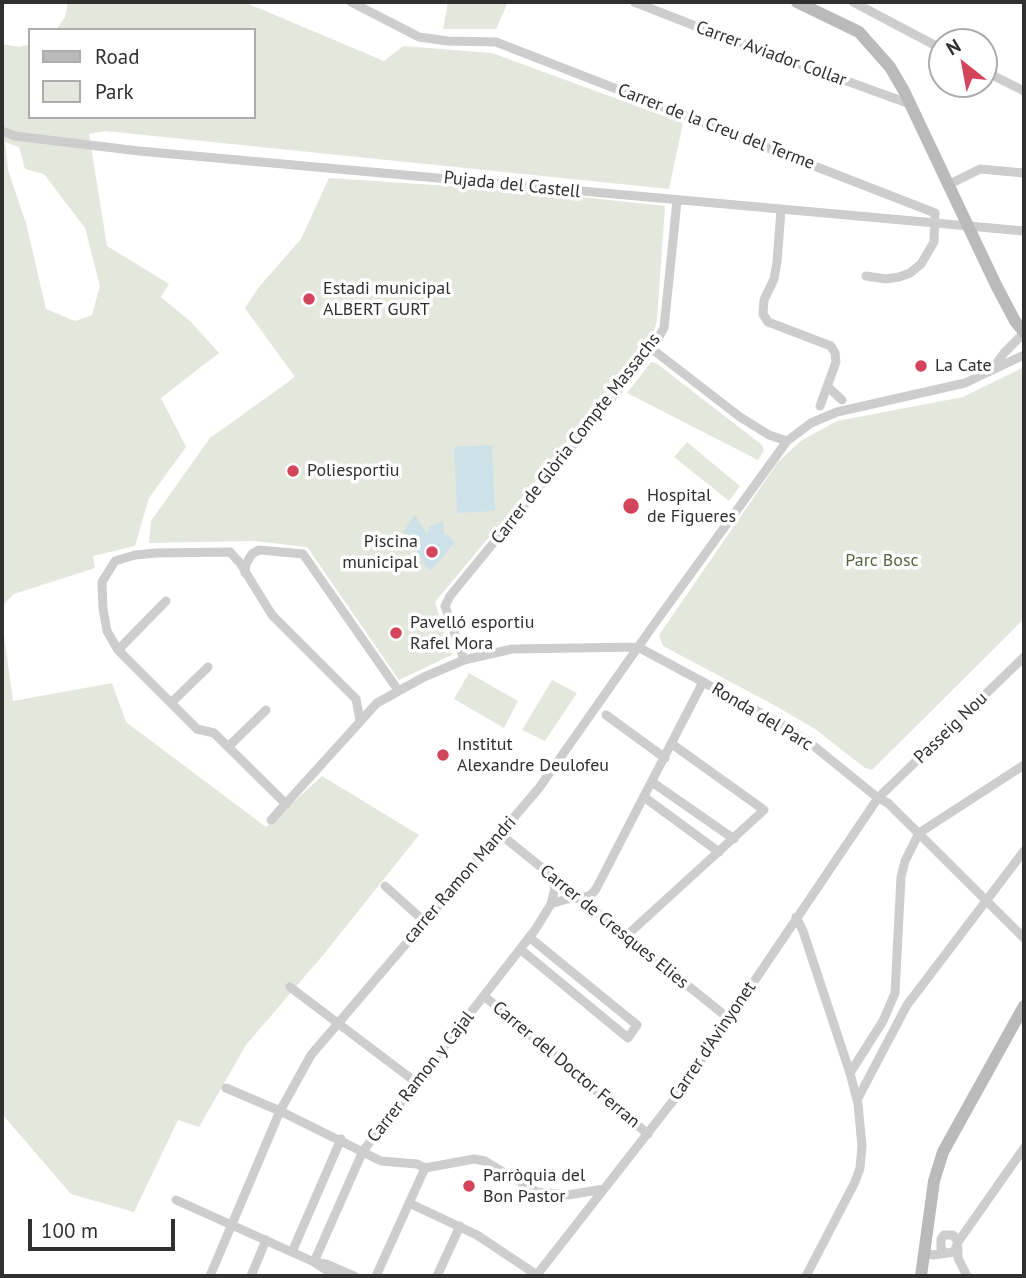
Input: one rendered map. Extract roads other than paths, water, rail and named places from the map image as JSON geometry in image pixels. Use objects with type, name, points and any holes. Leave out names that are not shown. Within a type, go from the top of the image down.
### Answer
[{"type":"main road","points":[[797,2],[844,23],[864,37],[890,67],[910,103],[1007,307],[1024,332]]},
{"type":"main road","points":[[921,1276],[934,1181],[943,1152],[1024,1006]]},
{"type":"street","name":"Carrer de la Creu del Terme","points":[[351,2],[419,37],[448,41],[496,42],[935,213],[935,224]]},
{"type":"street","name":"Carrer Aviador Collar","points":[[634,2],[910,103]]},
{"type":"street","points":[[853,2],[928,42]]},
{"type":"street","points":[[998,78],[1024,91]]},
{"type":"street","name":"Pujada del Castell","points":[[2,131],[15,136],[139,151],[1024,231]]},
{"type":"street","points":[[948,185],[980,169],[1024,173]]},
{"type":"street","name":"Carrer de Glòria Compte Massachs","points":[[464,660],[445,606],[450,596],[652,349],[664,328],[677,201]]},
{"type":"street","points":[[781,210],[777,262],[774,279],[764,300],[763,314],[768,322],[831,346],[836,362],[820,406]]},
{"type":"street","points":[[866,276],[886,279],[910,273],[929,254],[934,242],[935,224]]},
{"type":"street","points":[[994,367],[1024,332]]},
{"type":"street","points":[[652,349],[740,417],[768,435],[787,441],[811,424],[837,412],[965,383],[1021,356],[1024,344]]},
{"type":"street","points":[[828,387],[842,400]]},
{"type":"street","name":"carrer Ramon Mandri","points":[[210,1276],[281,1111],[311,1055],[500,834],[564,754],[787,441]]},
{"type":"street","points":[[245,575],[246,564],[252,554],[259,550],[303,554],[398,690]]},
{"type":"street","points":[[286,803],[214,733],[197,729],[118,650],[107,631],[102,582],[115,561],[156,553],[230,552],[240,563],[272,615],[356,699],[377,704]]},
{"type":"street","points":[[118,650],[166,601]]},
{"type":"street","points":[[271,820],[360,720],[398,690],[464,660],[512,649],[612,645],[638,647]]},
{"type":"street","name":"Ronda del Parc","points":[[638,647],[783,725],[810,743],[878,798],[888,803],[1024,938]]},
{"type":"street","name":"Passeig Nou","points":[[878,798],[1024,659]]},
{"type":"street","points":[[171,703],[208,667]]},
{"type":"street","points":[[551,904],[591,895],[596,889],[703,682]]},
{"type":"street","points":[[356,699],[360,720]]},
{"type":"street","points":[[228,747],[266,710]]},
{"type":"street","points":[[607,715],[665,758]]},
{"type":"street","points":[[625,937],[764,810],[672,744]]},
{"type":"street","points":[[850,1073],[883,1021],[895,993],[901,877],[905,861],[919,833],[1024,765]]},
{"type":"street","points":[[652,782],[734,839]]},
{"type":"street","points":[[644,797],[719,852]]},
{"type":"street","name":"Carrer d'Avinyonet","points":[[537,1275],[676,1097],[878,798]]},
{"type":"street","name":"Carrer de Cresques Elies","points":[[500,834],[728,1018]]},
{"type":"street","points":[[857,1100],[907,1006],[1024,851]]},
{"type":"street","points":[[551,877],[555,888],[551,904]]},
{"type":"street","points":[[385,886],[424,921]]},
{"type":"street","name":"Carrer Ramon y Cajal","points":[[314,1262],[363,1152],[520,949],[551,904]]},
{"type":"street","points":[[796,917],[850,1073],[857,1100],[862,1146],[860,1168],[855,1182],[806,1276]]},
{"type":"street","points":[[520,949],[628,1038],[637,1025],[529,937]]},
{"type":"street","points":[[290,987],[417,1083]]},
{"type":"street","name":"Carrer del Doctor Ferran","points":[[484,996],[648,1134]]},
{"type":"street","points":[[226,1088],[341,1139],[382,1161],[417,1164],[425,1168],[474,1159],[485,1161],[537,1192],[568,1195],[605,1188]]},
{"type":"street","name":"Carrer Ramon y Cajal","points":[[292,1252],[341,1139]]},
{"type":"street","points":[[924,1253],[933,1255],[956,1246],[1024,1148]]},
{"type":"street","points":[[376,1276],[425,1168]]},
{"type":"street","points":[[176,1200],[314,1262],[335,1276]]},
{"type":"street","points":[[410,1203],[460,1226],[537,1275]]},
{"type":"street","points":[[437,1276],[460,1226]]},
{"type":"street","points":[[927,1230],[941,1231],[944,1236]]},
{"type":"street","points":[[956,1246],[940,1244],[944,1236],[949,1234],[956,1246],[967,1276]]},
{"type":"street","points":[[251,1276],[266,1240]]},
{"type":"street","points":[[314,1262],[354,1276]]},
{"type":"place","name":"Estadi municipal ALBERT GURT","points":[[309,299]]},
{"type":"place","name":"La Cate","points":[[921,366]]},
{"type":"place","name":"Poliesportiu","points":[[293,471]]},
{"type":"place","name":"Hospital de Figueres","points":[[631,506]]},
{"type":"place","name":"Piscina municipal","points":[[432,552]]},
{"type":"place","name":"Pavelló esportiu Rafel Mora","points":[[396,633]]},
{"type":"place","name":"Institut Alexandre Deulofeu","points":[[443,755]]},
{"type":"place","name":"Parròquia del Bon Pastor","points":[[469,1186]]},
{"type":"park label","name":"Parc Bosc","points":[[882,561]]}]
